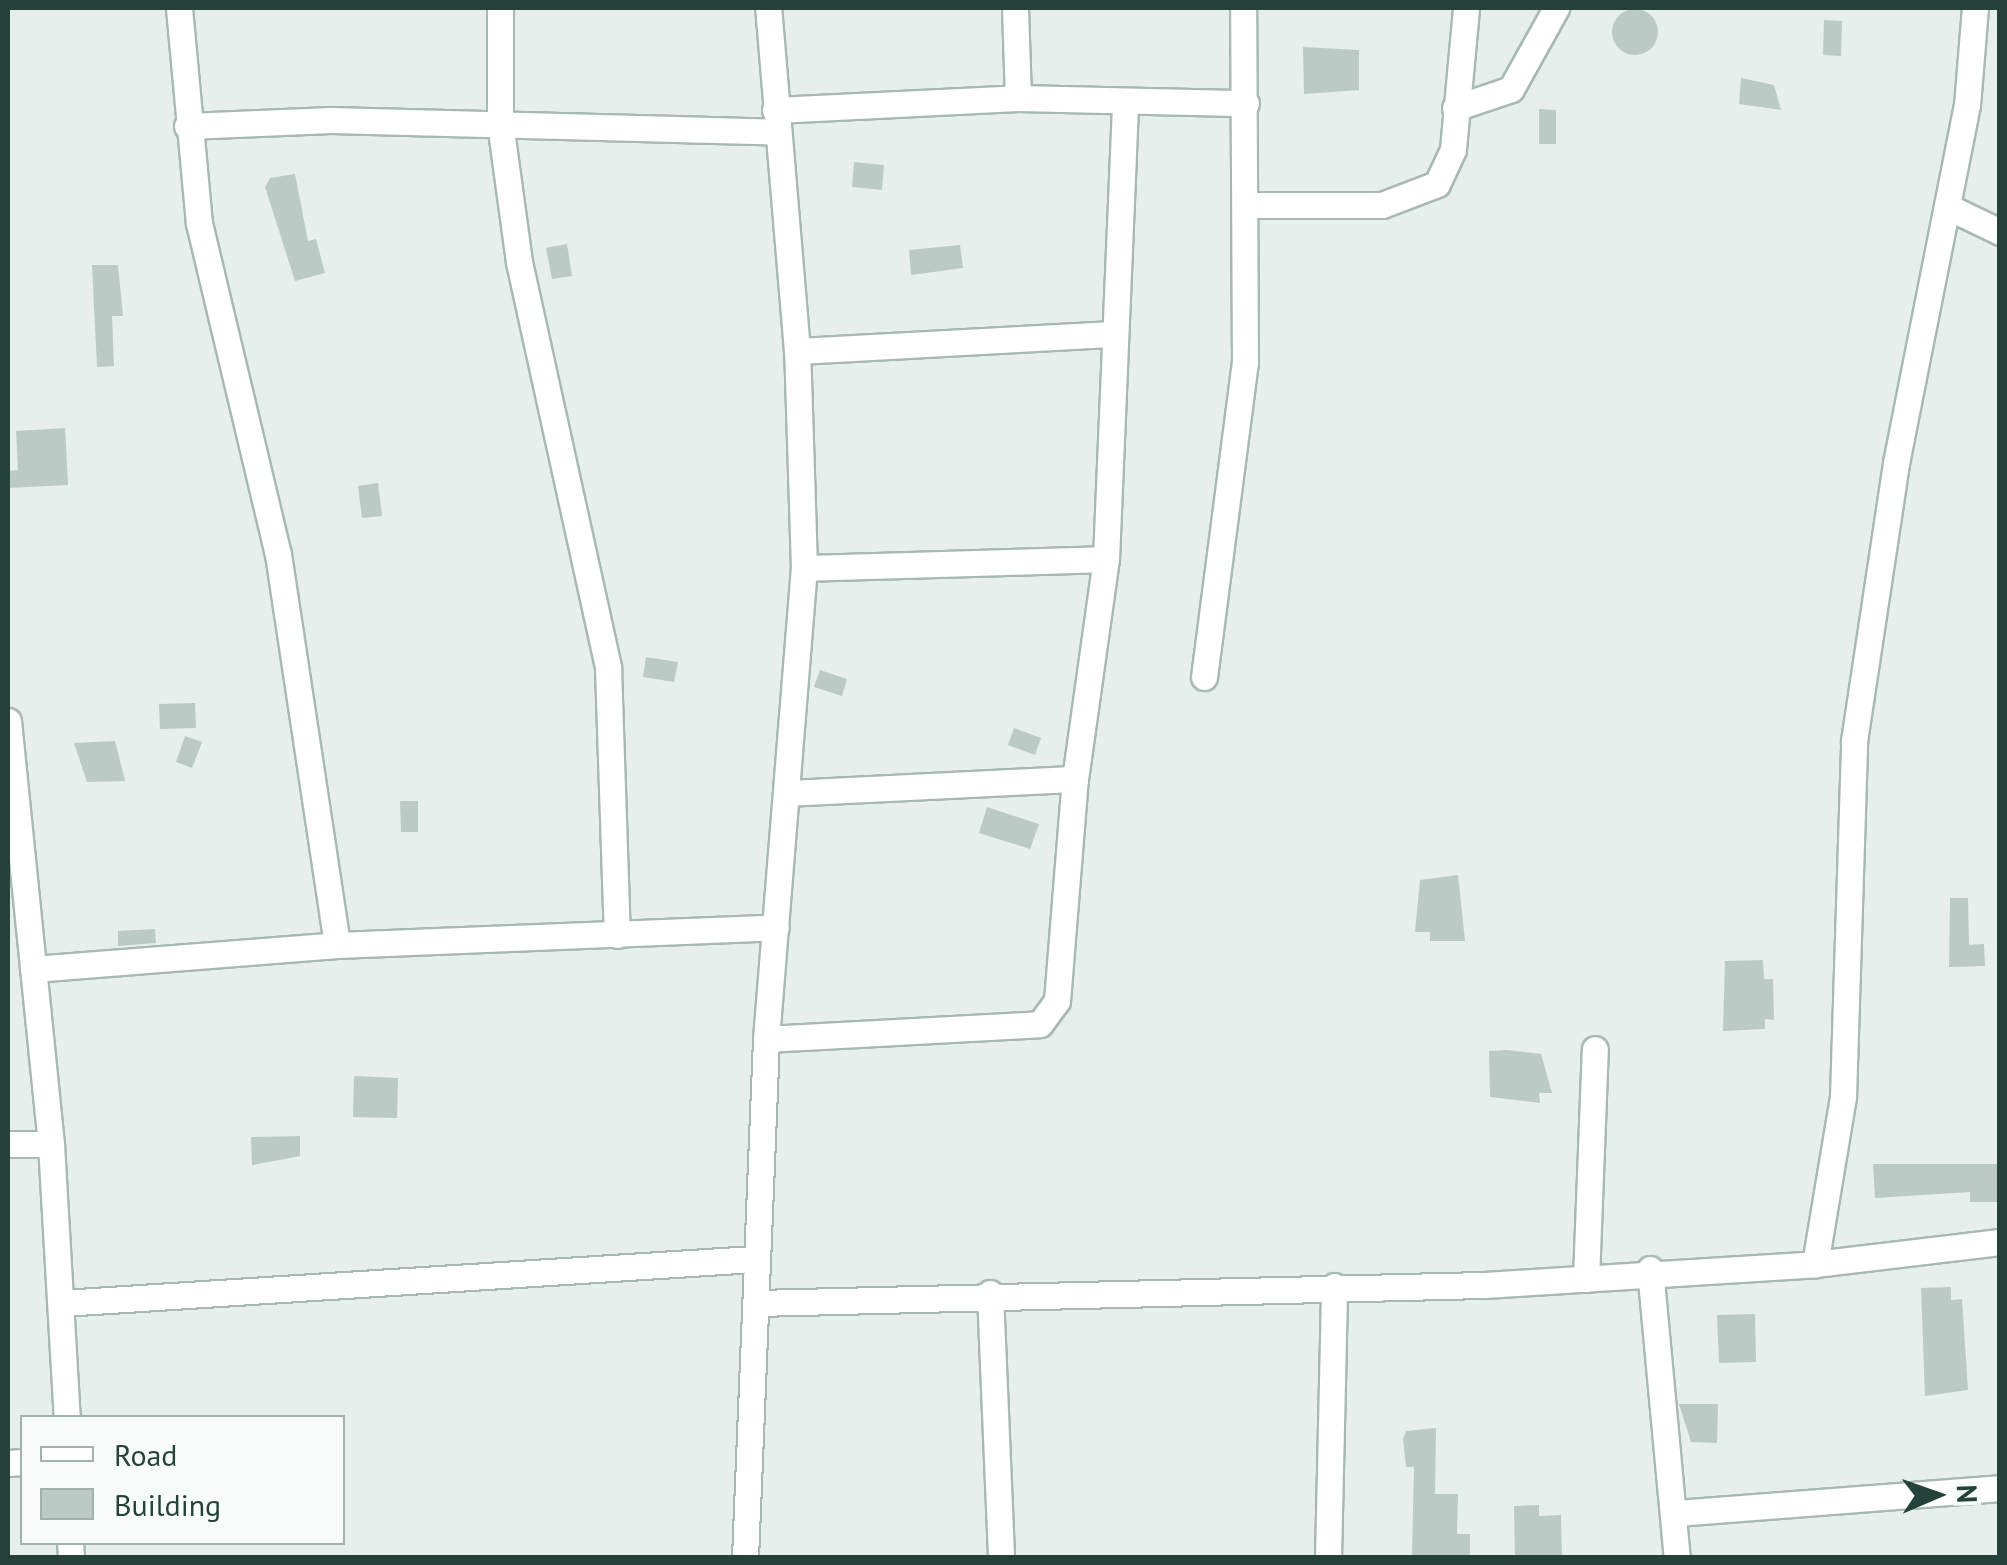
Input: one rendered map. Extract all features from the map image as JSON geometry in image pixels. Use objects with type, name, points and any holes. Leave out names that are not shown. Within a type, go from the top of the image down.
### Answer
[{"type":"street","points":[[179,8],[188,126],[220,332],[278,554],[337,944]]},
{"type":"street","points":[[500,8],[500,123],[539,382],[608,668],[618,935]]},
{"type":"street","points":[[745,1558],[758,1303],[754,1259],[766,1039],[804,568],[797,351],[768,8]]},
{"type":"street","points":[[1016,8],[1018,98]]},
{"type":"street","points":[[1204,677],[1237,453],[1248,206],[1244,8]]},
{"type":"street","points":[[1248,206],[1408,199],[1447,171],[1466,8]]},
{"type":"street","points":[[1455,108],[1511,89],[1556,8]]},
{"type":"street","points":[[1815,1264],[1844,1096],[1854,741],[1896,464],[1948,207],[1975,8]]},
{"type":"street","points":[[188,126],[775,121],[1018,98],[1246,103]]},
{"type":"street","points":[[766,1039],[1040,1024],[1057,1001],[1076,779],[1106,559],[1125,101]]},
{"type":"street","points":[[1948,207],[2000,232]]},
{"type":"street","points":[[797,351],[1115,334]]},
{"type":"street","points":[[804,568],[1106,559]]},
{"type":"street","points":[[8,721],[51,1144],[66,1415]]},
{"type":"street","points":[[787,793],[1076,779]]},
{"type":"street","points":[[33,969],[337,944],[776,926]]},
{"type":"street","points":[[1586,1279],[1595,1049]]},
{"type":"street","points":[[8,1144],[51,1144]]},
{"type":"street","points":[[758,1303],[1586,1279],[1650,1268],[1815,1264],[2000,1242]]},
{"type":"street","points":[[62,1303],[754,1259]]},
{"type":"street","points":[[1650,1268],[1676,1513],[1677,1558]]},
{"type":"street","points":[[1328,1558],[1334,1286]]},
{"type":"street","points":[[990,1294],[1001,1558]]},
{"type":"street","points":[[1676,1513],[2000,1488]]},
{"type":"building","points":[[1635,9],[1651,16],[1658,32],[1651,48],[1635,55],[1619,48],[1612,32],[1619,16]]},
{"type":"building","points":[[1824,20],[1842,21],[1841,56],[1823,55]]},
{"type":"building","points":[[1303,47],[1359,50],[1359,90],[1304,94]]},
{"type":"building","points":[[1741,78],[1774,85],[1781,110],[1739,104]]},
{"type":"building","points":[[1539,109],[1556,110],[1556,144],[1539,144]]},
{"type":"building","points":[[854,162],[884,165],[882,190],[852,187]]},
{"type":"building","points":[[295,174],[308,241],[316,239],[325,273],[295,281],[265,187],[270,178]]},
{"type":"building","points":[[567,244],[572,276],[552,279],[546,248]]},
{"type":"building","points":[[960,245],[963,268],[911,275],[909,250]]},
{"type":"building","points":[[92,265],[118,265],[123,316],[112,316],[114,366],[97,367]]},
{"type":"building","points":[[65,428],[68,485],[8,488],[8,471],[18,470],[16,431]]},
{"type":"building","points":[[378,483],[382,516],[362,518],[358,486]]},
{"type":"building","points":[[646,657],[678,662],[674,682],[643,677]]},
{"type":"building","points":[[820,670],[847,679],[842,696],[814,687]]},
{"type":"building","points":[[195,703],[196,728],[160,729],[159,704]]},
{"type":"building","points":[[1014,728],[1041,738],[1035,755],[1008,745]]},
{"type":"building","points":[[185,736],[202,742],[192,768],[176,762]]},
{"type":"building","points":[[115,741],[125,781],[87,782],[74,743]]},
{"type":"building","points":[[400,801],[418,801],[418,832],[401,832]]},
{"type":"building","points":[[987,807],[1039,824],[1030,849],[979,833]]},
{"type":"building","points":[[1458,875],[1465,941],[1430,941],[1430,932],[1415,932],[1420,880]]},
{"type":"building","points":[[1950,898],[1968,898],[1969,945],[1984,944],[1985,966],[1949,967]]},
{"type":"building","points":[[155,929],[156,943],[118,946],[118,931]]},
{"type":"building","points":[[1763,960],[1764,979],[1773,979],[1774,1020],[1765,1019],[1765,1029],[1723,1031],[1725,961]]},
{"type":"building","points":[[1489,1051],[1541,1054],[1552,1093],[1539,1093],[1540,1103],[1490,1097]]},
{"type":"building","points":[[354,1076],[398,1078],[397,1118],[353,1117]]},
{"type":"building","points":[[300,1136],[300,1156],[252,1165],[251,1137]]},
{"type":"building","points":[[1873,1164],[2000,1164],[1999,1202],[1970,1202],[1970,1192],[1875,1198]]},
{"type":"building","points":[[1951,1287],[1951,1300],[1962,1299],[1968,1390],[1925,1396],[1921,1288]]},
{"type":"building","points":[[1755,1314],[1756,1362],[1719,1363],[1717,1315]]},
{"type":"building","points":[[1679,1404],[1718,1404],[1717,1443],[1691,1442]]},
{"type":"building","points":[[1436,1428],[1435,1494],[1458,1494],[1457,1534],[1470,1534],[1470,1557],[1412,1555],[1414,1467],[1406,1467],[1403,1439],[1406,1431]]},
{"type":"building","points":[[1539,1505],[1539,1516],[1561,1515],[1562,1558],[1515,1558],[1514,1506]]}]
